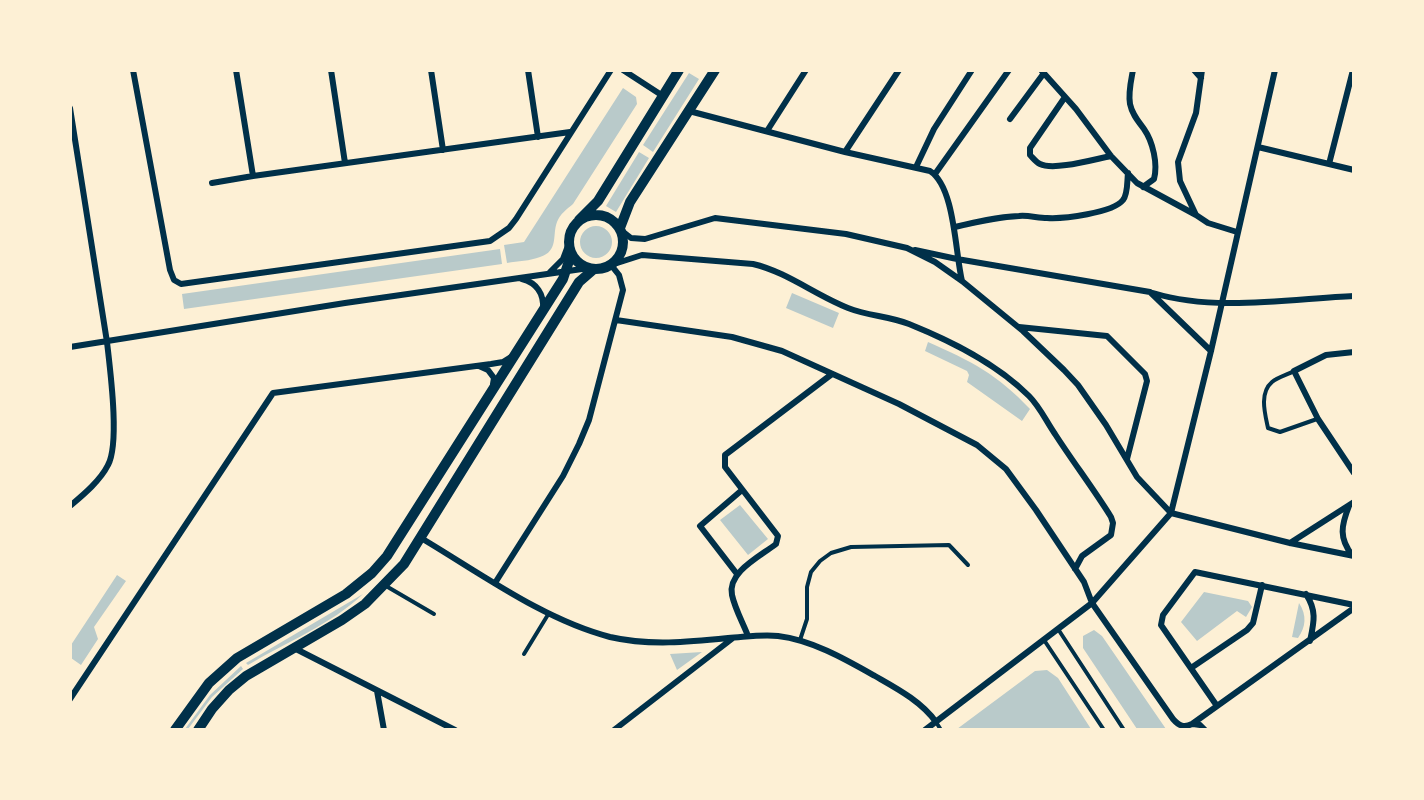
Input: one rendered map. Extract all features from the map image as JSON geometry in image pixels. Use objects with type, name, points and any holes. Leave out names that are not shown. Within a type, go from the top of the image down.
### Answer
[{"type":"main road","points":[[175,729],[209,683],[237,658],[346,594],[372,573],[387,556],[567,271],[570,233],[598,201],[680,70]]},
{"type":"main road","points":[[569,246],[575,259],[592,268],[611,265],[622,250],[621,230],[630,202],[715,70]]},
{"type":"main road","points":[[579,220],[590,215],[602,215],[613,220],[621,230]]},
{"type":"main road","points":[[198,729],[229,690],[246,676],[365,604],[404,564],[579,282],[592,268]]},
{"type":"street","points":[[133,70],[170,270],[174,280],[181,284],[490,241],[509,228],[516,219],[611,70]]},
{"type":"street","points":[[236,70],[253,176]]},
{"type":"street","points":[[331,70],[345,163]]},
{"type":"street","points":[[431,70],[443,150]]},
{"type":"street","points":[[528,70],[538,137]]},
{"type":"street","points":[[623,70],[663,96]]},
{"type":"street","points":[[767,131],[806,70]]},
{"type":"street","points":[[845,152],[898,70]]},
{"type":"street","points":[[916,167],[934,129],[972,70]]},
{"type":"street","points":[[935,174],[1009,70]]},
{"type":"street","points":[[1133,70],[1129,93],[1130,105],[1136,119],[1146,131],[1156,164],[1154,179],[1143,187]]},
{"type":"street","points":[[1194,70],[1201,78]]},
{"type":"street","points":[[1196,215],[1180,181],[1178,162],[1196,113],[1202,70]]},
{"type":"street","points":[[925,729],[1092,603],[1171,513],[1223,303],[1237,232],[1275,70]]},
{"type":"street","points":[[1329,164],[1353,70]]},
{"type":"street","points":[[1010,119],[1042,72],[1082,115],[1112,156],[1143,187],[1196,215],[1208,224],[1237,232]]},
{"type":"street","points":[[1065,97],[1030,148],[1030,155],[1039,164],[1045,166],[1112,156]]},
{"type":"street","points":[[70,108],[107,342],[112,404],[112,456],[100,477],[70,506]]},
{"type":"street","points":[[689,111],[845,152],[916,167],[935,174],[946,195],[955,227],[957,259],[962,281]]},
{"type":"street","points":[[212,183],[570,132]]},
{"type":"street","points":[[1258,147],[1353,170]]},
{"type":"street","points":[[955,227],[987,219],[1022,215],[1058,218],[1113,208],[1123,200],[1127,189],[1128,173]]},
{"type":"street","points":[[621,230],[631,238],[645,239],[715,218],[846,234],[957,259],[1150,292],[1181,301],[1223,303],[1353,296]]},
{"type":"street","points":[[547,274],[560,265],[569,246]]},
{"type":"street","points":[[908,248],[935,262],[962,281],[1017,327],[1078,385],[1137,477],[1171,513],[1290,543],[1353,556]]},
{"type":"street","points":[[495,583],[562,476],[589,420],[616,320],[622,285],[619,275],[611,265],[642,255],[753,264],[769,268],[846,307],[868,315],[886,316],[909,324],[989,364],[1029,396],[1042,411],[1053,432],[1111,517],[1113,531],[1111,535],[1082,556],[1076,569]]},
{"type":"street","points":[[70,347],[345,303],[592,268]]},
{"type":"street","points":[[518,278],[534,284],[540,291],[544,302],[543,312]]},
{"type":"street","points":[[1150,292],[1211,351]]},
{"type":"street","points":[[616,320],[757,343],[782,351],[948,428],[993,456],[1006,469],[1076,569],[1092,603],[1176,723],[1186,727],[1310,641],[1353,606]]},
{"type":"street","points":[[1017,327],[1107,336],[1145,374],[1147,381],[1127,459]]},
{"type":"street","points":[[70,699],[273,393],[503,362],[518,350]]},
{"type":"street","points":[[1353,352],[1326,355],[1294,371],[1318,419],[1353,473]]},
{"type":"street","points":[[479,365],[488,370],[494,378],[493,389]]},
{"type":"street","points":[[748,636],[731,594],[732,583],[737,574],[776,544],[778,540],[725,467],[726,455],[832,374]]},
{"type":"street","points":[[737,574],[700,526],[742,490]]},
{"type":"street","points":[[1290,543],[1351,503]]},
{"type":"street","points":[[1351,503],[1342,524],[1342,534],[1353,556]]},
{"type":"street","points":[[421,538],[550,613],[583,628],[630,641],[677,643],[748,636],[778,636],[800,641],[835,655],[888,684],[927,710],[936,722]]},
{"type":"street","points":[[1218,706],[1164,630],[1162,619],[1196,572],[1353,606]]},
{"type":"street","points":[[1191,668],[1247,630],[1253,623],[1262,585]]},
{"type":"street","points":[[1306,594],[1314,606],[1315,620],[1310,641]]},
{"type":"street","points":[[614,729],[734,638]]},
{"type":"street","points":[[293,648],[455,729]]},
{"type":"street","points":[[377,691],[384,729]]},
{"type":"street","points":[[1192,724],[1200,725],[1205,729]]},
{"type":"lane","points":[[1294,371],[1272,382],[1264,394],[1264,411],[1268,428],[1280,432],[1318,419]]},
{"type":"lane","points":[[800,641],[807,619],[807,587],[811,572],[831,553],[850,547],[950,545],[968,565]]},
{"type":"lane","points":[[386,585],[434,614]]},
{"type":"lane","points":[[524,654],[550,613]]},
{"type":"lane","points":[[1058,629],[1124,729]]},
{"type":"lane","points":[[1044,639],[1104,729]]},
{"type":"lane","points":[[936,722],[941,729]]},
{"type":"shaded area","points":[[689,73],[699,79],[653,152],[643,145]]},
{"type":"shaded area","points":[[623,88],[636,97],[637,104],[573,204],[558,219],[550,251],[536,258],[507,263],[504,245],[524,242]]},
{"type":"shaded area","points":[[639,152],[649,158],[616,212],[606,206]]},
{"type":"shaded area","points":[[596,226],[607,231],[612,242],[607,253],[596,258],[585,253],[580,242],[585,231]]},
{"type":"shaded area","points":[[500,249],[502,264],[184,309],[182,294]]},
{"type":"shaded area","points":[[792,293],[839,313],[833,328],[786,308]]},
{"type":"shaded area","points":[[928,342],[970,362],[1006,386],[1030,409],[1022,421],[967,382],[969,375],[967,371],[925,351]]},
{"type":"shaded area","points":[[740,505],[768,539],[748,555],[720,520]]},
{"type":"shaded area","points":[[117,575],[126,581],[94,627],[98,639],[81,665],[71,658],[71,645]]},
{"type":"shaded area","points":[[1204,592],[1248,601],[1252,607],[1246,617],[1237,611],[1197,641],[1181,622]]},
{"type":"shaded area","points":[[363,594],[323,624],[248,665],[246,663]]},
{"type":"shaded area","points":[[1299,603],[1304,621],[1303,630],[1298,638],[1292,637]]},
{"type":"shaded area","points":[[1094,630],[1102,636],[1166,729],[1137,729],[1083,648],[1083,636]]},
{"type":"shaded area","points":[[702,652],[677,670],[670,654]]},
{"type":"shaded area","points":[[241,666],[243,669],[212,697],[188,729],[185,729],[210,695]]},
{"type":"shaded area","points":[[1047,670],[1058,678],[1091,729],[957,729],[1035,671]]}]
